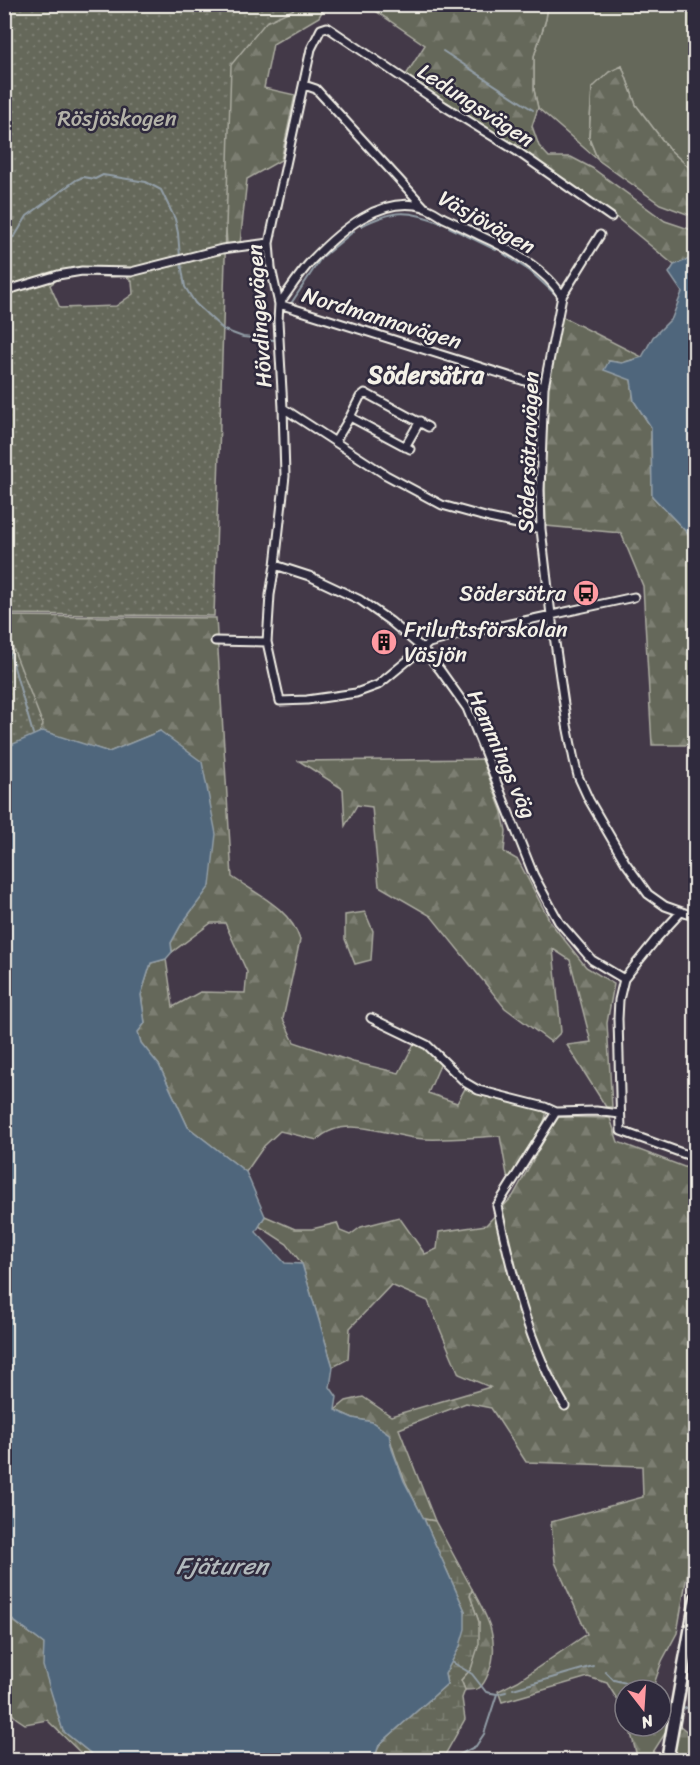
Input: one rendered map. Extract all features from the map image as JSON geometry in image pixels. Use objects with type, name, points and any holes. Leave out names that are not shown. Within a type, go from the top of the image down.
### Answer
[{"type":"street","name":"Ledungsvägen","points":[[321,29],[327,27],[444,106],[515,150],[611,217]]},
{"type":"street","name":"Hövdingevägen","points":[[321,29],[312,49],[268,243],[279,304],[285,476],[270,595],[267,642],[280,701],[307,700],[356,693],[378,685],[422,648]]},
{"type":"street","points":[[304,85],[316,89],[425,208]]},
{"type":"street","name":"Väsjövägen","points":[[279,304],[311,261],[338,235],[364,217],[382,209],[402,205],[425,208],[502,245],[551,282],[562,296]]},
{"type":"street","name":"Södersätravägen","points":[[600,235],[562,296],[544,387],[540,490],[541,529],[551,615],[568,728],[576,767],[585,791],[641,887],[665,906],[696,917]]},
{"type":"street","points":[[4,291],[58,275],[82,271],[131,272],[222,249],[268,243]]},
{"type":"street","name":"Nordmannavägen","points":[[279,304],[544,387]]},
{"type":"street","points":[[335,442],[360,397],[365,393],[428,427]]},
{"type":"street","points":[[283,408],[386,475],[442,505],[541,529]]},
{"type":"street","points":[[350,417],[408,448],[420,421]]},
{"type":"street","name":"Hemmings väg","points":[[275,565],[309,576],[360,600],[422,648],[467,708],[534,876],[559,922],[592,960],[624,979]]},
{"type":"street","points":[[422,648],[429,643],[455,636],[634,597]]},
{"type":"street","points":[[215,641],[267,642]]},
{"type":"street","points":[[681,912],[624,979],[619,1000],[618,1019],[621,1131],[696,1158]]},
{"type":"street","points":[[371,1018],[428,1045],[466,1083],[478,1090],[545,1107],[556,1112],[620,1113]]},
{"type":"street","points":[[556,1112],[497,1206],[513,1276],[538,1352],[565,1406]]},
{"type":"street","points":[[667,1761],[696,1598]]},
{"type":"green space","name":"Rösjöskogen","points":[[5,5],[303,5],[266,22],[231,65],[214,616],[5,614]],"holes":[[[79,275],[126,276],[132,281],[133,294],[116,306],[60,308],[50,285],[60,278]]]},
{"type":"green space","points":[[135,5],[326,5],[319,17],[273,44],[264,88],[295,95],[281,160],[247,179],[240,244],[227,244],[222,167]]},
{"type":"green space","points":[[367,5],[548,5],[534,56],[534,90],[538,108],[532,126],[539,146],[549,157],[571,157],[592,168],[665,221],[695,231],[695,258],[674,265],[600,204],[406,75],[425,45]]},
{"type":"green space","points":[[548,5],[695,5],[695,173],[669,149],[636,105],[622,66],[592,88],[589,138],[598,160],[538,108],[534,90],[534,56]]},
{"type":"green space","points":[[622,66],[636,105],[669,149],[695,173],[695,217],[660,204],[598,160],[589,138],[592,88],[609,72]]},
{"type":"green space","points":[[561,316],[642,357],[622,363],[609,361],[631,380],[634,401],[651,427],[652,496],[695,541],[695,745],[652,745],[643,586],[621,533],[546,526],[544,453],[548,388]]},
{"type":"green space","points":[[5,616],[216,618],[232,877],[272,903],[296,929],[300,940],[283,1019],[294,1042],[353,1062],[399,1073],[415,1042],[432,1053],[441,1063],[428,1093],[457,1103],[466,1087],[547,1112],[543,1125],[510,1179],[507,1175],[500,1136],[425,1139],[355,1127],[328,1132],[317,1140],[280,1131],[264,1146],[246,1172],[188,1127],[159,1065],[141,1043],[138,1032],[145,1023],[141,995],[151,963],[166,959],[173,1007],[200,992],[245,993],[247,972],[225,923],[211,923],[172,952],[171,943],[181,925],[210,885],[160,731],[109,752],[43,732],[33,734],[4,694]]},
{"type":"green space","points":[[4,625],[43,725],[25,761],[4,776]]},
{"type":"green space","points":[[482,759],[502,812],[506,831],[504,852],[518,860],[551,923],[586,967],[614,984],[607,1023],[612,1107],[606,1107],[567,1045],[591,1042],[570,960],[553,949],[561,1032],[551,1042],[505,1008],[431,916],[379,886],[372,807],[357,805],[345,826],[343,789],[299,761]]},
{"type":"green space","points":[[365,912],[373,931],[371,960],[355,964],[345,939],[345,915]]},
{"type":"green space","points":[[557,1117],[610,1118],[618,1142],[695,1171],[695,1529],[677,1633],[662,1661],[656,1678],[613,1678],[613,1693],[607,1683],[588,1677],[502,1702],[498,1691],[518,1681],[587,1634],[555,1562],[551,1522],[643,1497],[642,1466],[526,1462],[491,1408],[466,1403],[399,1429],[435,1521],[424,1519],[399,1467],[389,1434],[372,1422],[353,1418],[335,1410],[346,1401],[363,1397],[391,1416],[490,1387],[459,1374],[428,1301],[391,1285],[350,1328],[348,1359],[333,1367],[302,1264],[287,1244],[259,1226],[265,1216],[295,1229],[312,1229],[337,1223],[340,1231],[350,1235],[361,1227],[399,1217],[425,1254],[437,1249],[439,1232],[486,1225],[513,1196]]},
{"type":"green space","points":[[424,1519],[435,1521],[472,1589],[470,1596],[479,1622],[479,1644],[471,1669],[461,1680],[465,1690],[462,1698],[465,1719],[442,1760],[374,1760],[379,1745],[447,1684],[445,1674],[460,1646],[465,1611]]},
{"type":"green space","points":[[472,1589],[491,1629],[494,1650],[484,1683],[478,1689],[465,1690],[461,1680],[471,1669],[479,1622],[470,1596]]},
{"type":"green space","points":[[4,1614],[44,1644],[44,1666],[63,1731],[99,1760],[88,1760],[47,1720],[25,1724],[5,1706]]},
{"type":"green space","points":[[679,1725],[695,1738],[695,1760],[672,1760]]},
{"type":"green space","points":[[632,1738],[662,1738],[648,1760],[638,1760]]},
{"type":"water","points":[[695,258],[695,541],[652,496],[651,427],[634,401],[631,380],[604,370],[609,361],[622,363],[642,357],[653,337],[672,318],[682,292],[669,273],[674,265]]},
{"type":"water","name":"Fjäturen","points":[[43,731],[109,752],[160,731],[202,762],[216,834],[210,886],[181,925],[171,943],[172,952],[166,959],[151,963],[141,995],[145,1023],[138,1032],[141,1043],[159,1065],[188,1127],[246,1172],[265,1216],[256,1232],[285,1263],[302,1264],[333,1367],[330,1387],[337,1397],[335,1410],[353,1418],[372,1422],[389,1434],[404,1481],[424,1519],[465,1611],[465,1629],[460,1646],[445,1674],[447,1684],[379,1745],[374,1760],[99,1760],[63,1731],[43,1666],[44,1644],[5,1614],[4,748]]},
{"type":"waterway","points":[[443,51],[533,110]]},
{"type":"waterway","points":[[4,242],[15,236],[27,216],[76,180],[83,177],[95,179],[103,175],[146,182],[161,190],[175,219],[180,257]]},
{"type":"waterway","points":[[361,226],[382,217],[401,213],[419,215],[441,223]]},
{"type":"waterway","points":[[449,227],[496,250]]},
{"type":"waterway","points":[[292,302],[321,258],[354,231]]},
{"type":"waterway","points":[[504,254],[530,271],[556,295]]},
{"type":"waterway","points":[[181,263],[185,287],[195,303],[224,330],[243,337],[274,340]]},
{"type":"waterway","points":[[4,632],[33,734]]},
{"type":"waterway","points":[[452,1662],[472,1674],[486,1692],[497,1694]]},
{"type":"waterway","points":[[513,1689],[593,1666]]},
{"type":"waterway","points":[[605,1671],[613,1679]]},
{"type":"waterway","points":[[450,1760],[476,1746],[484,1734],[497,1694],[506,1692]]},
{"type":"waterway","points":[[683,1709],[692,1706]]},
{"type":"place","name":"Södersätra","points":[[586,593]]},
{"type":"place","name":"Friluftsförskolan Väsjön","points":[[384,642]]},
{"type":"district","name":"Södersätra","points":[[426,375]]}]
